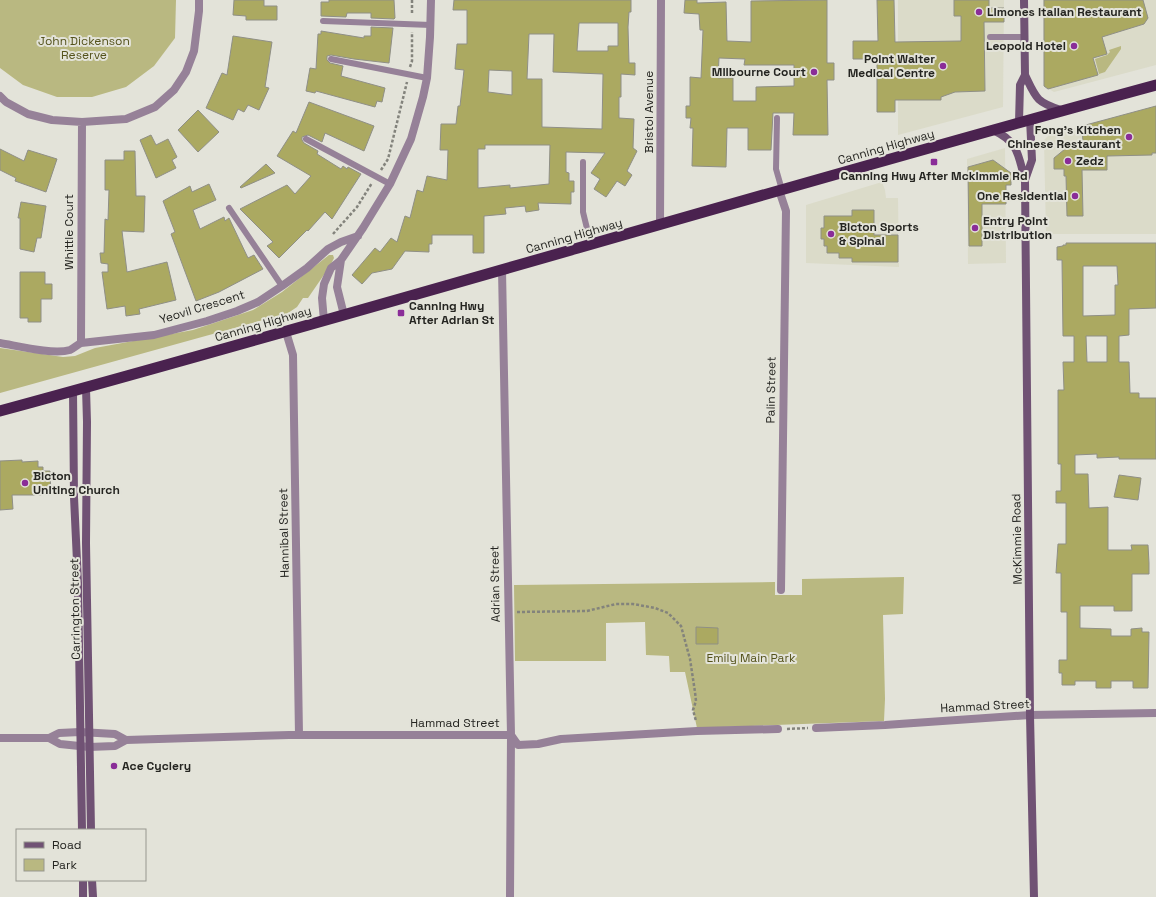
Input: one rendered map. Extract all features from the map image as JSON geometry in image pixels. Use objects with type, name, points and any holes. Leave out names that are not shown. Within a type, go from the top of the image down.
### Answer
[{"type":"highway","name":"Canning Highway","points":[[0,411],[286,332],[1062,110],[1156,85]]},
{"type":"main road","points":[[1024,0],[1025,75],[1033,94],[1039,101],[1048,106],[1062,110]]},
{"type":"main road","name":"McKimmie Road","points":[[1025,75],[1020,85],[1024,121],[1032,160],[1025,180]]},
{"type":"main road","name":"McKimmie Road","points":[[993,130],[1004,135],[1015,147],[1025,180],[1030,715],[1034,897]]},
{"type":"main road","name":"Carrington Street","points":[[86,388],[86,543],[91,829]]},
{"type":"main road","name":"Carrington Street","points":[[73,391],[82,829]]},
{"type":"main road","points":[[83,881],[83,897]]},
{"type":"main road","points":[[92,881],[93,897]]},
{"type":"street","points":[[0,96],[6,102],[28,114],[52,120],[82,122],[126,119],[155,107],[174,90],[186,72],[194,51],[199,0]]},
{"type":"street","points":[[324,321],[322,298],[324,284],[331,268],[341,260],[358,236],[390,184],[411,139],[422,103],[427,78],[431,25],[431,0]]},
{"type":"street","name":"Bristol Avenue","points":[[660,225],[661,0]]},
{"type":"street","name":"Whittle Court","points":[[81,343],[82,122]]},
{"type":"street","name":"Palin Street","points":[[781,190],[786,211],[781,590]]},
{"type":"street","name":"Yeovil Crescent","points":[[0,343],[35,349],[61,351],[72,349],[81,343],[154,335],[198,323],[237,311],[258,302],[307,268],[328,249],[341,242],[358,236]]},
{"type":"street","points":[[341,260],[338,287],[344,315]]},
{"type":"street","name":"Adrian Street","points":[[502,270],[511,736],[510,897]]},
{"type":"street","name":"Hannibal Street","points":[[286,332],[293,355],[299,735]]},
{"type":"street","name":"Hammad Street","points":[[816,728],[1030,715],[1156,713]]},
{"type":"street","name":"Hammad Street","points":[[49,738],[60,744],[89,747],[115,746],[126,740],[299,735],[511,736],[518,746],[538,744],[561,739],[700,731],[778,729]]},
{"type":"street","name":"Hammad Street","points":[[0,738],[49,738],[59,733],[89,732],[115,734],[126,740]]},
{"type":"lane","points":[[323,21],[431,25]]},
{"type":"lane","points":[[990,38],[1024,37]]},
{"type":"lane","points":[[331,59],[427,78]]},
{"type":"lane","points":[[777,118],[776,169],[781,190]]},
{"type":"lane","points":[[306,139],[390,184]]},
{"type":"lane","points":[[584,162],[583,212],[591,244]]},
{"type":"lane","points":[[229,208],[282,286]]},
{"type":"path","points":[[328,239],[357,207],[388,159],[412,61],[412,0]]},
{"type":"path","points":[[508,612],[586,611],[616,604],[633,604],[655,608],[668,613],[681,626],[690,659],[696,701],[693,710],[700,731]]},
{"type":"path","points":[[778,729],[816,728]]},
{"type":"shaded area","points":[[898,0],[1004,0],[1003,107],[898,135]]},
{"type":"shaded area","points":[[1043,0],[1156,0],[1156,65],[1054,92],[1044,86]]},
{"type":"shaded area","points":[[1156,106],[1156,234],[1046,234],[1044,140],[1049,135]]},
{"type":"shaded area","points":[[1005,148],[1006,263],[968,264],[967,159]]},
{"type":"shaded area","points":[[882,182],[886,198],[898,198],[899,267],[806,263],[806,205]]},
{"type":"green space","name":"John Dickenson Reserve","points":[[0,0],[176,0],[175,38],[154,66],[126,87],[92,97],[57,97],[23,85],[0,68]]},
{"type":"green space","points":[[1121,46],[1121,49],[1105,72],[1099,74],[1095,59],[1107,55],[1110,52],[1109,50]]},
{"type":"green space","points":[[329,255],[333,255],[334,258],[308,298],[303,298],[297,307],[288,313],[0,393],[0,348],[63,357],[75,356],[95,348],[193,330],[253,310],[282,292]]},
{"type":"green space","name":"Emily Main Park","points":[[904,577],[903,614],[883,615],[885,699],[884,721],[697,728],[685,672],[670,672],[669,656],[646,655],[645,622],[606,623],[606,661],[515,661],[514,585],[775,582],[775,595],[802,595],[802,579]]},
{"type":"building","points":[[234,0],[264,0],[264,6],[277,6],[277,20],[246,20],[246,16],[233,15]]},
{"type":"building","points":[[329,0],[394,0],[395,18],[371,18],[371,13],[347,13],[346,17],[321,16],[321,2],[329,2]]},
{"type":"building","points":[[454,0],[631,0],[631,12],[629,12],[628,27],[629,63],[635,63],[635,75],[621,74],[619,118],[634,119],[633,148],[637,151],[627,171],[632,175],[625,186],[617,181],[606,197],[594,189],[600,179],[591,173],[605,153],[566,152],[566,172],[569,173],[569,181],[574,181],[574,192],[571,192],[571,204],[538,203],[539,210],[526,212],[525,206],[505,208],[506,214],[484,216],[484,253],[473,253],[473,235],[432,235],[432,244],[429,244],[429,252],[405,251],[392,269],[372,273],[362,284],[352,275],[375,248],[380,252],[391,238],[397,242],[405,216],[410,218],[417,190],[423,192],[427,176],[447,180],[448,150],[440,150],[441,124],[456,124],[458,106],[460,106],[464,70],[455,69],[457,44],[467,44],[467,10],[453,10]],"holes":[[[579,23],[618,23],[618,46],[608,46],[608,51],[577,51]],[[529,34],[554,34],[553,72],[603,74],[602,129],[542,127],[542,79],[527,79]],[[489,70],[512,71],[512,95],[488,92]],[[485,145],[550,145],[549,184],[510,188],[510,185],[478,188],[478,149],[485,149]]]},
{"type":"building","points":[[685,0],[697,0],[697,3],[726,2],[727,41],[751,42],[751,1],[827,0],[827,63],[834,63],[834,80],[827,80],[828,135],[793,135],[794,113],[773,113],[771,150],[748,150],[748,128],[727,128],[726,167],[692,166],[693,128],[690,128],[691,118],[686,118],[686,106],[690,106],[690,77],[701,78],[703,30],[700,30],[699,14],[684,13]],"holes":[[[719,58],[745,59],[744,65],[794,65],[794,86],[756,87],[756,101],[733,101],[733,78],[718,78]]]},
{"type":"building","points":[[877,0],[894,0],[895,42],[961,41],[961,16],[954,16],[954,0],[989,0],[989,8],[1004,8],[1004,22],[984,22],[985,91],[955,92],[941,97],[941,100],[895,100],[895,112],[877,112],[877,59],[853,59],[853,41],[878,41]]},
{"type":"building","name":"Leopold Hotel","points":[[1044,0],[1143,0],[1148,18],[1144,24],[1102,37],[1107,54],[1093,58],[1098,75],[1048,89],[1044,86]]},
{"type":"building","points":[[371,27],[393,28],[389,63],[331,55],[327,56],[327,60],[330,63],[343,66],[341,76],[385,88],[382,102],[377,101],[375,107],[316,91],[315,93],[306,91],[310,68],[316,69],[318,34],[321,34],[321,31],[364,38],[364,36],[371,36]]},
{"type":"building","points":[[233,36],[272,42],[265,87],[269,88],[259,110],[248,105],[244,112],[238,109],[233,120],[206,108],[222,73],[227,75]]},
{"type":"building","points":[[309,102],[374,126],[364,151],[325,133],[322,142],[308,135],[302,137],[304,143],[318,151],[317,154],[341,169],[343,166],[347,169],[348,167],[361,174],[332,219],[325,212],[308,231],[307,230],[279,258],[267,246],[273,242],[240,209],[287,185],[295,194],[311,176],[277,156],[293,131],[296,133]]},
{"type":"building","points":[[1156,106],[1156,153],[1152,153],[1152,155],[1107,156],[1107,170],[1082,170],[1083,216],[1067,216],[1066,176],[1064,176],[1064,169],[1054,169],[1054,158],[1065,149],[1083,143],[1082,126]]},
{"type":"building","points":[[198,110],[219,132],[198,152],[178,130]]},
{"type":"building","points":[[151,135],[156,145],[168,139],[177,157],[172,160],[176,168],[156,178],[140,140]]},
{"type":"building","points":[[0,149],[24,161],[28,150],[57,159],[46,192],[15,181],[16,178],[0,170]]},
{"type":"building","points":[[124,151],[135,151],[136,196],[145,196],[144,232],[122,231],[127,272],[167,262],[176,300],[139,309],[140,314],[126,316],[125,306],[107,309],[102,272],[108,272],[108,264],[101,263],[100,253],[104,253],[105,219],[108,220],[109,190],[105,190],[105,160],[124,160]]},
{"type":"building","points":[[993,160],[1011,173],[1011,185],[1006,185],[1006,204],[982,204],[982,246],[969,246],[968,167]]},
{"type":"building","points":[[266,164],[275,173],[241,188],[240,187]]},
{"type":"building","points":[[209,184],[216,200],[193,210],[200,229],[224,217],[225,221],[229,218],[248,258],[254,255],[263,269],[219,292],[196,301],[171,234],[175,232],[163,201],[190,186],[192,192]]},
{"type":"building","points":[[21,202],[46,206],[41,238],[37,238],[34,252],[20,249],[20,218],[18,218]]},
{"type":"building","points":[[852,210],[874,210],[874,235],[898,235],[898,262],[852,262],[852,258],[839,258],[839,253],[827,253],[827,246],[824,246],[824,239],[821,239],[821,228],[824,228],[824,216],[852,216]]},
{"type":"building","points":[[1066,243],[1156,243],[1156,308],[1129,309],[1129,335],[1119,336],[1119,362],[1129,362],[1130,393],[1139,393],[1139,398],[1156,398],[1156,459],[1119,459],[1119,457],[1097,458],[1097,454],[1075,455],[1075,474],[1088,474],[1089,508],[1108,507],[1108,550],[1132,550],[1131,545],[1148,545],[1149,563],[1149,574],[1132,574],[1132,611],[1114,611],[1114,606],[1080,606],[1080,628],[1111,629],[1111,636],[1131,636],[1131,629],[1142,628],[1142,632],[1149,632],[1148,688],[1133,688],[1133,681],[1111,681],[1111,688],[1096,688],[1096,681],[1075,681],[1075,685],[1062,685],[1062,673],[1059,673],[1059,660],[1067,660],[1067,612],[1061,612],[1061,573],[1056,573],[1058,544],[1066,544],[1066,503],[1056,503],[1056,491],[1061,491],[1061,464],[1058,464],[1058,390],[1064,390],[1063,362],[1074,362],[1074,336],[1063,336],[1062,260],[1057,260],[1057,247],[1066,245]],"holes":[[[1083,266],[1117,266],[1118,285],[1115,285],[1115,315],[1083,316]],[[1086,336],[1107,336],[1107,362],[1087,362]]]},
{"type":"building","points":[[20,272],[45,272],[45,284],[52,284],[52,299],[41,299],[41,322],[28,322],[28,318],[20,318]]},
{"type":"building","name":"Bicton Uniting Church","points":[[22,460],[22,462],[38,461],[38,467],[43,467],[43,471],[50,471],[51,495],[12,495],[13,509],[0,510],[0,461]]},
{"type":"building","points":[[1119,475],[1141,478],[1138,500],[1114,497]]},
{"type":"building","points":[[696,627],[718,628],[718,644],[696,644]]},
{"type":"place","name":"Limones Italian Restaurant","points":[[979,12]]},
{"type":"place","name":"Leopold Hotel","points":[[1074,46]]},
{"type":"place","name":"Point Walter Medical Centre","points":[[943,66]]},
{"type":"place","name":"Milbourne Court","points":[[814,72]]},
{"type":"place","name":"Fong's Kitchen Chinese Restaurant","points":[[1129,137]]},
{"type":"place","name":"Zedz","points":[[1068,161]]},
{"type":"place","name":"Canning Hwy After Mckimmie Rd","points":[[934,162]]},
{"type":"place","name":"One Residential","points":[[1075,196]]},
{"type":"place","name":"Entry Point Distribution","points":[[975,228]]},
{"type":"place","name":"Bicton Sports & Spinal","points":[[831,234]]},
{"type":"place","name":"Canning Hwy After Adrian St","points":[[401,313]]},
{"type":"place","name":"Bicton Uniting Church","points":[[25,483]]},
{"type":"place","name":"Ace Cyclery","points":[[114,766]]}]
